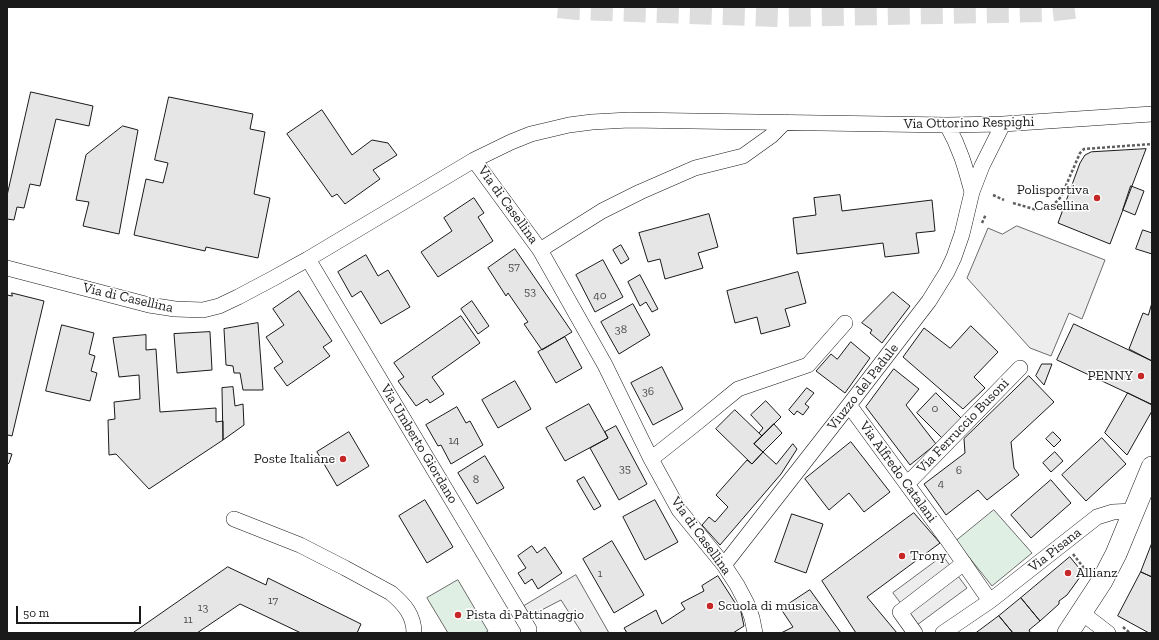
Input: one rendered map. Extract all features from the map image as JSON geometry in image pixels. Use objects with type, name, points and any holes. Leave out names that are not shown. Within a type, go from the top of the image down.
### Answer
[{"type":"main road","points":[[1068,633],[1082,614],[1116,554],[1152,467]]},
{"type":"street","name":"Via Ottorino Respighi","points":[[474,160],[531,134],[592,122],[629,120],[947,125],[1003,124],[1152,114]]},
{"type":"street","points":[[540,250],[602,211],[640,192],[695,168],[742,156],[771,136],[785,122]]},
{"type":"street","name":"Viuzzo del Padule","points":[[724,565],[929,300],[947,272],[962,234],[972,192],[982,166],[1003,124]]},
{"type":"street","name":"Viuzzo del Padule","points":[[947,125],[963,160],[972,192]]},
{"type":"street","name":"Via di Casellina","points":[[7,268],[149,305],[175,309],[203,310],[219,306],[238,297],[308,259],[474,160],[540,250],[605,365],[651,459],[679,510],[724,565],[743,595],[752,618],[755,633]]},
{"type":"street","name":"Via Umberto Giordano","points":[[308,259],[528,631]]},
{"type":"street","points":[[651,459],[738,389],[808,365],[845,323]]},
{"type":"street","name":"Via Ferruccio Busoni","points":[[906,484],[1020,368]]},
{"type":"street","name":"Via Alfredo Catalani","points":[[849,405],[990,601]]},
{"type":"street","name":"Via Pisana","points":[[943,633],[990,601],[1097,517],[1113,512],[1133,511]]},
{"type":"street","points":[[234,519],[300,545],[391,593],[408,610],[412,619],[414,633]]},
{"type":"street","points":[[915,633],[900,612],[964,563]]},
{"type":"street","points":[[1082,614],[1108,633]]},
{"type":"path","points":[[1013,203],[1037,210],[1045,209],[1053,205],[1061,197],[1080,153],[1084,149],[1152,144]]},
{"type":"path","points":[[993,196],[1004,200]]},
{"type":"path","points":[[1071,552],[1090,573]]},
{"type":"green space","points":[[994,510],[1032,553],[992,586],[956,541]]},
{"type":"green space","name":"Pista di Pattinaggio","points":[[458,580],[488,631],[485,633],[448,633],[427,598]]},
{"type":"shaded area","points":[[1017,226],[1105,260],[1082,319],[1069,313],[1051,356],[1030,348],[967,278],[988,228],[1002,234]]},
{"type":"shaded area","points":[[943,556],[967,588],[917,625],[893,593]]},
{"type":"shaded area","points":[[576,575],[609,633],[582,633],[561,600],[530,616],[524,606]]},
{"type":"building","points":[[31,92],[93,106],[89,126],[56,119],[40,186],[30,184],[24,208],[17,207],[14,220],[7,219],[7,196]]},
{"type":"building","points":[[169,97],[253,114],[250,129],[265,132],[254,194],[270,198],[258,258],[206,247],[205,251],[134,235],[146,179],[163,183],[168,163],[155,160]]},
{"type":"building","points":[[322,110],[352,155],[372,140],[388,143],[397,155],[373,170],[380,179],[345,204],[337,194],[332,197],[287,134]]},
{"type":"building","points":[[123,126],[138,130],[119,234],[83,226],[89,202],[76,200],[86,155]]},
{"type":"building","name":"Polisportiva Casellina","points":[[1146,149],[1110,244],[1058,223],[1080,163],[1085,155],[1091,152]]},
{"type":"building","points":[[1131,186],[1144,191],[1135,215],[1123,210]]},
{"type":"building","points":[[840,195],[842,211],[932,200],[935,231],[916,233],[919,253],[885,257],[883,243],[797,254],[793,218],[816,215],[814,198]]},
{"type":"building","points":[[474,198],[484,213],[478,217],[493,241],[438,277],[421,252],[452,231],[444,218]]},
{"type":"building","points":[[709,214],[718,247],[698,253],[703,268],[665,279],[660,259],[648,262],[639,233]]},
{"type":"building","points":[[1143,230],[1152,233],[1152,254],[1136,249]]},
{"type":"building","points":[[621,245],[629,259],[621,264],[613,250]]},
{"type":"building","points":[[515,249],[572,332],[542,350],[524,324],[528,322],[508,293],[506,296],[488,268]]},
{"type":"building","points":[[366,255],[378,276],[388,270],[410,307],[381,324],[361,291],[352,297],[338,272]]},
{"type":"building","points":[[603,260],[623,297],[595,312],[576,275]]},
{"type":"building","points":[[798,272],[806,303],[785,309],[790,326],[761,334],[757,317],[735,323],[727,291]]},
{"type":"building","points":[[640,275],[658,309],[652,312],[646,302],[640,306],[628,282]]},
{"type":"building","points":[[299,291],[332,341],[323,347],[330,356],[287,386],[274,368],[283,362],[266,337],[284,325],[273,309]]},
{"type":"building","points":[[893,292],[910,306],[882,343],[870,333],[872,330],[862,323]]},
{"type":"building","points":[[12,293],[44,301],[12,436],[8,435],[7,438],[7,295],[12,296]]},
{"type":"building","points":[[472,301],[489,326],[478,334],[461,309]]},
{"type":"building","points":[[1152,303],[1152,361],[1129,349],[1143,313],[1148,315]]},
{"type":"building","points":[[633,304],[650,335],[619,354],[601,322]]},
{"type":"building","points":[[461,316],[480,343],[432,377],[444,394],[430,403],[427,399],[416,406],[398,381],[404,377],[394,363]]},
{"type":"building","points":[[258,323],[263,390],[243,390],[240,373],[234,373],[233,366],[226,365],[224,329]]},
{"type":"building","points":[[1074,324],[1152,361],[1151,404],[1057,360]]},
{"type":"building","points":[[62,325],[94,333],[89,354],[95,356],[91,371],[97,373],[90,401],[46,391]]},
{"type":"building","points":[[971,326],[998,352],[974,377],[985,388],[963,409],[903,357],[924,328],[950,348]]},
{"type":"building","points":[[210,332],[212,370],[177,373],[174,334]]},
{"type":"building","points":[[146,335],[146,350],[156,349],[160,412],[216,408],[216,422],[223,421],[223,440],[149,489],[116,454],[109,455],[108,420],[115,419],[114,402],[140,399],[139,375],[119,377],[113,338]]},
{"type":"building","points":[[565,337],[582,368],[556,383],[538,352]]},
{"type":"building","points":[[851,342],[870,358],[845,393],[816,371],[831,354],[837,359]]},
{"type":"building","points":[[1042,364],[1052,364],[1044,385],[1036,376]]},
{"type":"building","points":[[662,367],[683,409],[653,425],[631,383]]},
{"type":"building","points":[[894,369],[919,389],[906,405],[936,444],[910,465],[866,407]]},
{"type":"building","points":[[1029,376],[1054,402],[1011,442],[1014,468],[1019,475],[987,500],[978,490],[946,515],[924,484],[965,453],[964,439]]},
{"type":"building","points":[[515,381],[531,409],[498,428],[482,400]]},
{"type":"building","points":[[233,387],[235,406],[243,404],[244,425],[223,440],[222,388]]},
{"type":"building","points":[[807,388],[814,393],[805,404],[809,407],[803,415],[797,411],[794,415],[789,410]]},
{"type":"building","points":[[936,393],[962,419],[942,438],[917,413]]},
{"type":"building","points":[[1128,393],[1152,405],[1152,411],[1127,455],[1105,433]]},
{"type":"building","points":[[766,401],[781,417],[762,436],[759,433],[763,428],[751,415]]},
{"type":"building","points":[[589,404],[608,438],[565,461],[546,428]]},
{"type":"building","points":[[457,407],[466,423],[470,421],[483,445],[451,464],[441,445],[438,446],[426,425]]},
{"type":"building","points":[[735,410],[762,436],[754,444],[763,452],[752,464],[716,429]]},
{"type":"building","points":[[774,424],[782,433],[763,452],[754,444]]},
{"type":"building","points":[[616,426],[647,484],[619,500],[590,448],[608,438],[605,432]]},
{"type":"building","name":"Poste Italiane","points":[[349,432],[369,466],[337,486],[317,452]]},
{"type":"building","points":[[1053,432],[1061,440],[1054,447],[1046,439]]},
{"type":"building","points":[[1102,438],[1126,464],[1086,501],[1062,475]]},
{"type":"building","points":[[851,442],[890,492],[864,512],[849,493],[829,510],[805,479]]},
{"type":"building","points":[[793,444],[797,449],[781,474],[720,545],[702,525],[709,517],[715,522],[728,507],[716,495],[747,460],[752,464],[763,452],[776,464]]},
{"type":"building","points":[[1055,452],[1063,461],[1051,472],[1043,463]]},
{"type":"building","points":[[7,453],[12,454],[7,465]]},
{"type":"building","points":[[485,456],[504,488],[477,504],[458,473]]},
{"type":"building","points":[[584,477],[601,506],[594,510],[577,481]]},
{"type":"building","points":[[1051,480],[1071,503],[1031,538],[1011,515]]},
{"type":"building","points":[[425,500],[453,547],[427,563],[399,516]]},
{"type":"building","points":[[655,500],[678,542],[645,560],[623,517]]},
{"type":"building","points":[[914,513],[940,543],[867,597],[897,633],[856,633],[822,581]]},
{"type":"building","points":[[792,514],[823,524],[806,573],[775,562]]},
{"type":"building","points":[[612,541],[644,595],[614,613],[583,559]]},
{"type":"building","points":[[1152,543],[1152,577],[1141,572]]},
{"type":"building","points":[[532,546],[537,553],[545,547],[562,573],[538,589],[532,579],[525,584],[518,573],[526,568],[518,556]]},
{"type":"building","points":[[1070,557],[1083,573],[1067,595],[1059,601],[1059,604],[1040,621],[1021,598]]},
{"type":"building","points":[[228,567],[266,585],[268,578],[361,624],[357,633],[301,633],[240,604],[197,633],[133,633]]},
{"type":"building","points":[[1141,572],[1152,577],[1152,633],[1149,633],[1118,616]]},
{"type":"building","name":"Scuola di musica","points":[[718,576],[741,612],[744,626],[733,633],[627,633],[624,628],[656,610],[662,624],[685,609],[681,603],[704,591],[702,586]]},
{"type":"building","points":[[810,590],[841,633],[781,633],[793,627],[781,609]]},
{"type":"building","points":[[1021,598],[1040,621],[1029,630],[1030,633],[1013,633],[999,616]]},
{"type":"building","points":[[999,616],[1013,633],[976,633]]},
{"type":"tunnel","points":[[558,7],[577,9],[779,16],[1048,11],[1081,7]]},
{"type":"place","name":"Polisportiva Casellina","points":[[1097,198]]},
{"type":"place","name":"PENNY","points":[[1141,376]]},
{"type":"place","name":"Poste Italiane","points":[[343,459]]},
{"type":"place","name":"Trony","points":[[902,556]]},
{"type":"place","name":"Allianz","points":[[1068,573]]},
{"type":"place","name":"Scuola di musica","points":[[710,606]]},
{"type":"place","name":"Pista di Pattinaggio","points":[[458,615]]}]
